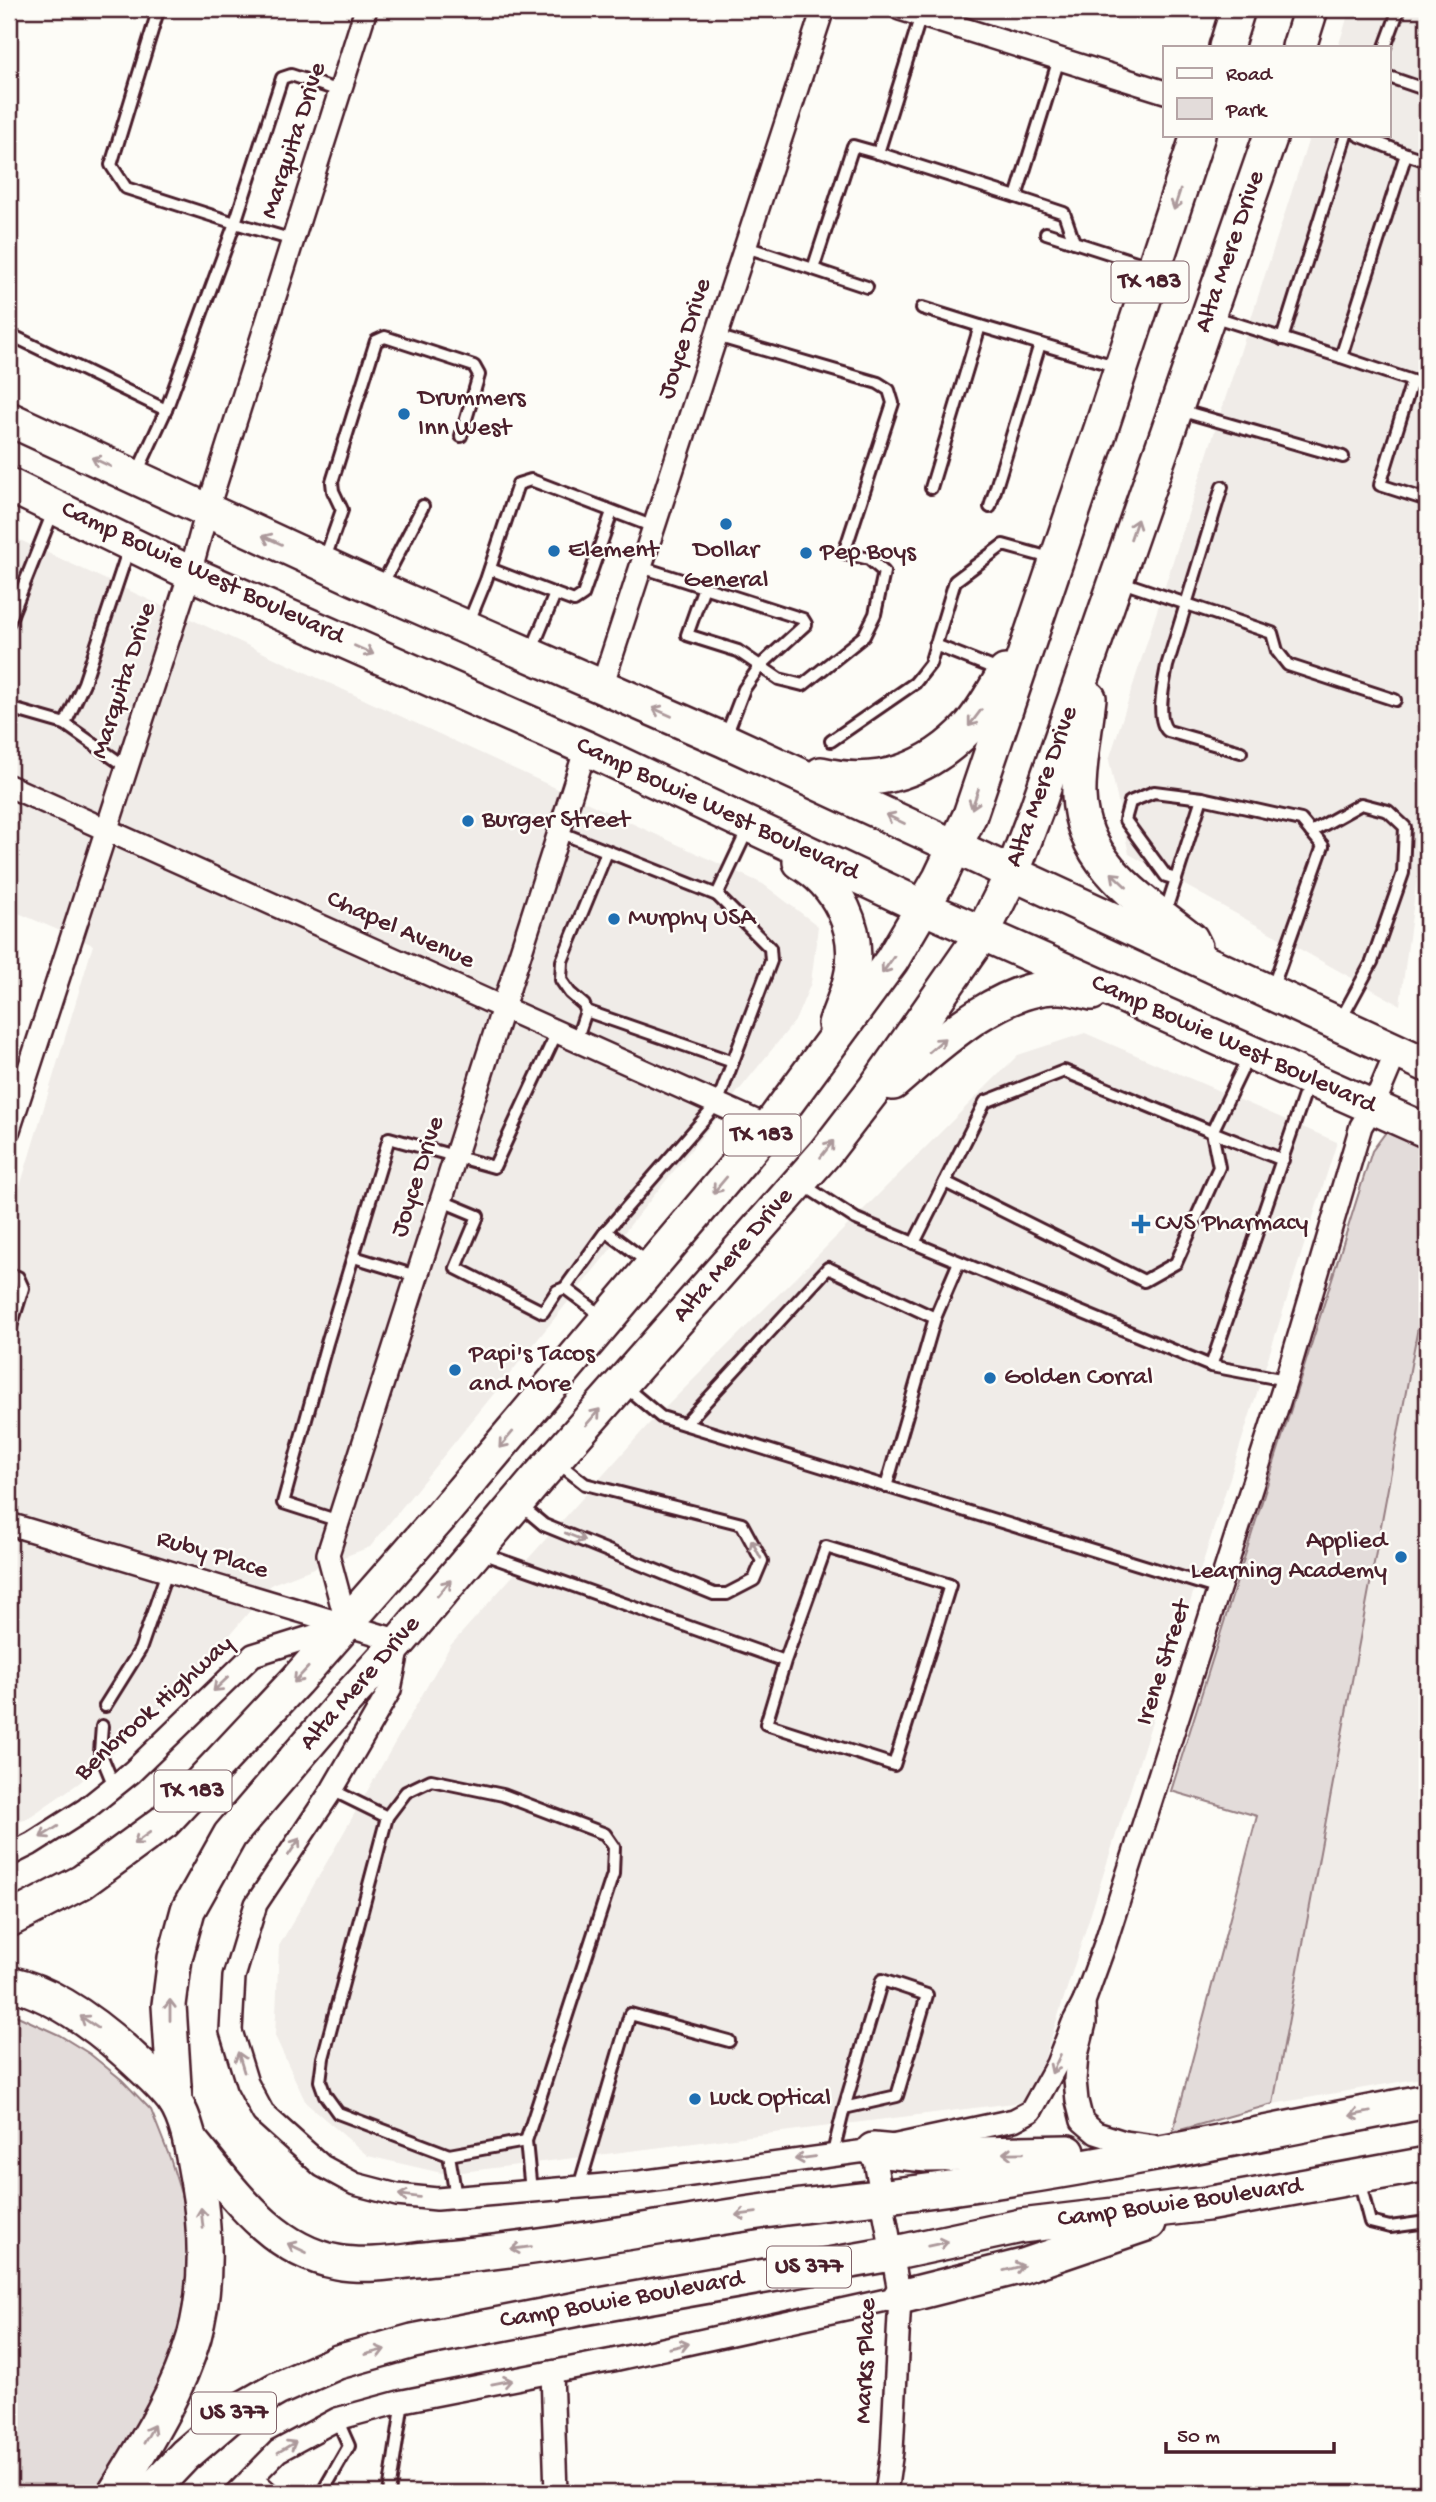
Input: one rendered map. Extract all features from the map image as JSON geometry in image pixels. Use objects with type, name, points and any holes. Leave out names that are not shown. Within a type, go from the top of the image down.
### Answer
[{"type":"main road","points":[[1226,46],[1238,9]]},
{"type":"main road","points":[[1299,46],[1311,9]]},
{"type":"main road","name":"Alta Mere Drive","points":[[9,1920],[82,1882],[164,1822],[347,1625],[769,1127],[892,960],[957,847],[970,815],[1198,136]]},
{"type":"main road","name":"Alta Mere Drive","points":[[175,2102],[169,2005],[175,1958],[188,1910],[230,1835],[400,1641],[475,1550],[799,1182],[875,1088],[982,933],[1012,874],[1271,136]]},
{"type":"main road","points":[[9,419],[323,564],[724,740],[1427,1065]]},
{"type":"main road","name":"Camp Bowie West Boulevard","points":[[9,485],[190,573],[623,765],[749,829],[1427,1131]]},
{"type":"main road","points":[[724,740],[824,775],[860,779],[901,773],[945,749],[970,726],[1036,619]]},
{"type":"main road","points":[[1095,640],[1079,794],[1083,824],[1092,847],[1114,877],[1191,939],[1203,960]]},
{"type":"main road","points":[[749,829],[811,869],[833,890],[852,934],[852,971],[822,1058]]},
{"type":"main road","points":[[849,1122],[954,1031],[1024,993],[1059,987],[1147,1006]]},
{"type":"main road","name":"US 377","points":[[9,1983],[22,1986],[73,2011],[106,2033],[175,2102],[190,2140]]},
{"type":"main road","name":"Camp Bowie Boulevard","points":[[190,2140],[263,2225],[284,2242],[305,2253],[338,2262],[365,2263],[479,2254],[731,2216],[984,2183],[1179,2150],[1427,2101]]},
{"type":"main road","points":[[115,2493],[169,2399],[194,2337],[203,2284],[203,2224],[190,2140]]},
{"type":"main road","points":[[873,2150],[927,2155],[1179,2150]]},
{"type":"main road","name":"Camp Bowie Boulevard","points":[[149,2493],[185,2455],[233,2414],[277,2389],[338,2362],[462,2330],[891,2254],[1021,2226],[1207,2204],[1427,2164]]},
{"type":"main road","points":[[900,2297],[1023,2266],[1207,2204]]},
{"type":"street","name":"Marquita Drive","points":[[9,1130],[190,573],[207,511],[366,9]]},
{"type":"street","name":"Joyce Drive","points":[[602,686],[824,9]]},
{"type":"street","points":[[900,9],[922,12],[1163,91]]},
{"type":"street","name":"Joyce Drive","points":[[347,1625],[328,1554],[586,748]]},
{"type":"street","name":"Chapel Avenue","points":[[9,786],[769,1127]]},
{"type":"street","name":"Irene Street","points":[[1179,2150],[1124,2142],[1096,2133],[1082,2121],[1075,2080],[1077,2055],[1085,2023],[1084,2002],[1286,1380],[1361,1126],[1373,1107],[1397,1051]]},
{"type":"street","name":"Ruby Place","points":[[9,1524],[400,1641]]},
{"type":"street","name":"Benbrook Highway","points":[[9,1854],[31,1844],[86,1809],[132,1772],[253,1655],[347,1625]]},
{"type":"street","points":[[400,1641],[390,1690],[332,1790],[256,1904],[234,1977],[231,2031],[247,2083],[263,2113],[322,2166],[355,2184],[397,2195],[437,2199],[640,2182],[833,2153],[873,2150],[1014,2120],[1031,2111],[1084,2002]]},
{"type":"street","name":"Marks Place","points":[[873,2150],[900,2297],[886,2493]]},
{"type":"street","name":"Camp Bowie Boulevard","points":[[237,2493],[278,2451],[337,2419],[403,2401],[552,2372],[900,2297]]},
{"type":"street","points":[[552,2372],[556,2493]]},
{"type":"lane","points":[[1385,46],[1399,9]]},
{"type":"lane","points":[[158,10],[111,165],[126,188],[293,240]]},
{"type":"lane","points":[[878,153],[922,12]]},
{"type":"lane","points":[[1016,197],[1059,59]]},
{"type":"lane","points":[[135,478],[166,410],[234,223],[282,78],[291,75],[340,92]]},
{"type":"lane","points":[[1390,77],[1427,90]]},
{"type":"lane","points":[[1282,339],[1346,136]]},
{"type":"lane","points":[[1361,136],[1427,161]]},
{"type":"lane","points":[[813,269],[853,146],[1064,213],[1074,242]]},
{"type":"lane","points":[[1341,357],[1406,154]]},
{"type":"lane","points":[[1046,233],[1154,268]]},
{"type":"lane","points":[[746,247],[867,287]]},
{"type":"lane","points":[[922,308],[1121,368]]},
{"type":"lane","points":[[1209,315],[1427,386]]},
{"type":"lane","points":[[931,488],[980,326]]},
{"type":"lane","points":[[9,334],[166,410]]},
{"type":"lane","points":[[704,587],[687,635],[738,651],[779,679],[803,685],[864,636],[875,614],[884,572],[869,559],[844,553],[892,403],[890,390],[878,383],[716,336]]},
{"type":"lane","points":[[323,564],[342,510],[332,482],[376,341],[384,337],[474,366],[480,375],[461,436]]},
{"type":"lane","points":[[990,507],[1040,344]]},
{"type":"lane","points":[[1412,381],[1380,485],[1427,500]]},
{"type":"lane","points":[[1176,409],[1343,457]]},
{"type":"lane","points":[[467,627],[490,569],[518,484],[531,480],[654,527]]},
{"type":"lane","points":[[1222,487],[1167,666],[1162,691],[1161,722],[1168,731],[1241,751]]},
{"type":"lane","points":[[9,622],[55,506]]},
{"type":"lane","points":[[380,589],[422,506]]},
{"type":"lane","points":[[490,569],[574,601],[583,595],[612,512]]},
{"type":"lane","points":[[65,724],[84,683],[131,543]]},
{"type":"lane","points":[[831,741],[915,683],[930,664],[955,581],[1003,545],[1057,560]]},
{"type":"lane","points":[[641,567],[803,619],[806,624],[760,666],[744,689],[724,740]]},
{"type":"lane","points":[[1116,580],[1272,633],[1278,651],[1288,665],[1395,700]]},
{"type":"lane","points":[[530,654],[555,594]]},
{"type":"lane","points":[[935,645],[1004,673]]},
{"type":"lane","points":[[9,708],[65,724],[126,766]]},
{"type":"lane","points":[[1176,879],[1166,876],[1125,820],[1130,802],[1154,792],[1202,799],[1301,820],[1323,846],[1271,992]]},
{"type":"lane","points":[[1164,918],[1202,799]]},
{"type":"lane","points":[[1311,832],[1361,804],[1388,811],[1405,827],[1403,873],[1372,962],[1339,1023]]},
{"type":"lane","points":[[717,895],[749,829]]},
{"type":"lane","points":[[442,1201],[478,1216],[456,1268],[543,1312],[557,1291],[565,1288],[606,1231],[717,1104],[771,961],[770,948],[717,895],[559,832]]},
{"type":"lane","points":[[586,1011],[584,1005],[570,993],[561,980],[562,961],[607,852]]},
{"type":"lane","points":[[586,1011],[733,1062]]},
{"type":"lane","points":[[340,1521],[283,1503],[304,1423],[389,1138],[494,1167],[567,1036],[586,1011]]},
{"type":"lane","points":[[945,1181],[1144,1281],[1176,1263],[1219,1167],[1212,1132],[1251,1052]]},
{"type":"lane","points":[[914,1243],[985,1101],[1064,1070],[1283,1160]]},
{"type":"lane","points":[[1211,1366],[1310,1079]]},
{"type":"lane","points":[[799,1182],[856,1219],[1211,1366],[1286,1380]]},
{"type":"lane","points":[[606,1231],[652,1265]]},
{"type":"lane","points":[[354,1257],[415,1276]]},
{"type":"lane","points":[[886,1486],[935,1318],[959,1262]]},
{"type":"lane","points":[[685,1424],[828,1268],[935,1318]]},
{"type":"lane","points":[[9,1274],[18,1277],[23,1288],[9,1333]]},
{"type":"lane","points":[[565,1288],[606,1319]]},
{"type":"lane","points":[[622,1384],[661,1417],[1219,1589]]},
{"type":"lane","points":[[517,1503],[544,1525],[714,1594],[727,1594],[754,1580],[762,1561],[742,1524],[585,1484],[555,1460]]},
{"type":"lane","points":[[826,1547],[950,1585],[894,1765],[766,1724],[785,1661],[826,1547]]},
{"type":"lane","points":[[475,1550],[785,1661]]},
{"type":"lane","points":[[106,1706],[140,1650],[167,1572]]},
{"type":"lane","points":[[102,1726],[100,1752],[114,1786]]},
{"type":"lane","points":[[526,2141],[449,2155],[338,2113],[325,2095],[320,2081],[323,2058],[387,1818],[405,1792],[431,1780],[503,1795],[605,1834],[614,1847],[613,1874],[526,2141],[531,2191]]},
{"type":"lane","points":[[332,1790],[387,1818]]},
{"type":"lane","points":[[833,2153],[844,2108],[882,1980],[926,1995],[897,2096],[844,2108]]},
{"type":"lane","points":[[579,2187],[631,2014],[729,2040]]},
{"type":"lane","points":[[449,2155],[456,2197]]},
{"type":"lane","points":[[1358,2177],[1370,2222],[1390,2227],[1427,2222]]},
{"type":"lane","points":[[389,2493],[403,2401]]},
{"type":"lane","points":[[322,2493],[349,2446],[337,2419]]},
{"type":"lane","points":[[255,2475],[275,2493]]},
{"type":"shaded area","points":[[1350,9],[1427,9],[1427,803],[1400,1005],[1129,854],[1109,760],[1310,136],[1390,136],[1390,46],[1338,46]]},
{"type":"shaded area","points":[[9,535],[763,884],[818,926],[811,983],[795,1021],[370,1547],[272,1584],[186,1688],[79,1783],[28,1818],[9,1827],[9,1223],[93,945],[9,909]]},
{"type":"shaded area","points":[[1085,1033],[1337,1142],[1031,2101],[446,2174],[368,2156],[306,2103],[275,2036],[279,1946],[450,1646],[647,1426],[1018,1055]]},
{"type":"shaded area","name":"Applied Learning Academy","points":[[1427,1279],[1427,2077],[1273,2104],[1323,1835]]},
{"type":"green space","points":[[1386,1132],[1427,1150],[1427,1279],[1273,2104],[1173,2132],[1257,1816],[1171,1791],[1372,1151]]},
{"type":"green space","points":[[9,2012],[59,2035],[90,2054],[122,2080],[151,2110],[182,2197],[190,2248],[179,2331],[155,2395],[119,2456],[93,2493],[9,2493]]},
{"type":"place","name":"Drummers Inn West","points":[[404,414]]},
{"type":"place","name":"Dollar General","points":[[726,524]]},
{"type":"place","name":"Element","points":[[554,551]]},
{"type":"place","name":"Pep Boys","points":[[806,553]]},
{"type":"place","name":"Burger Street","points":[[468,821]]},
{"type":"place","name":"Murphy USA","points":[[614,919]]},
{"type":"place","name":"CVS Pharmacy","points":[[1141,1224]]},
{"type":"place","name":"Papi's Tacos and More","points":[[455,1370]]},
{"type":"place","name":"Golden Corral","points":[[990,1378]]},
{"type":"place","name":"Applied Learning Academy","points":[[1401,1557]]},
{"type":"place","name":"Luck Optical","points":[[695,2099]]}]
